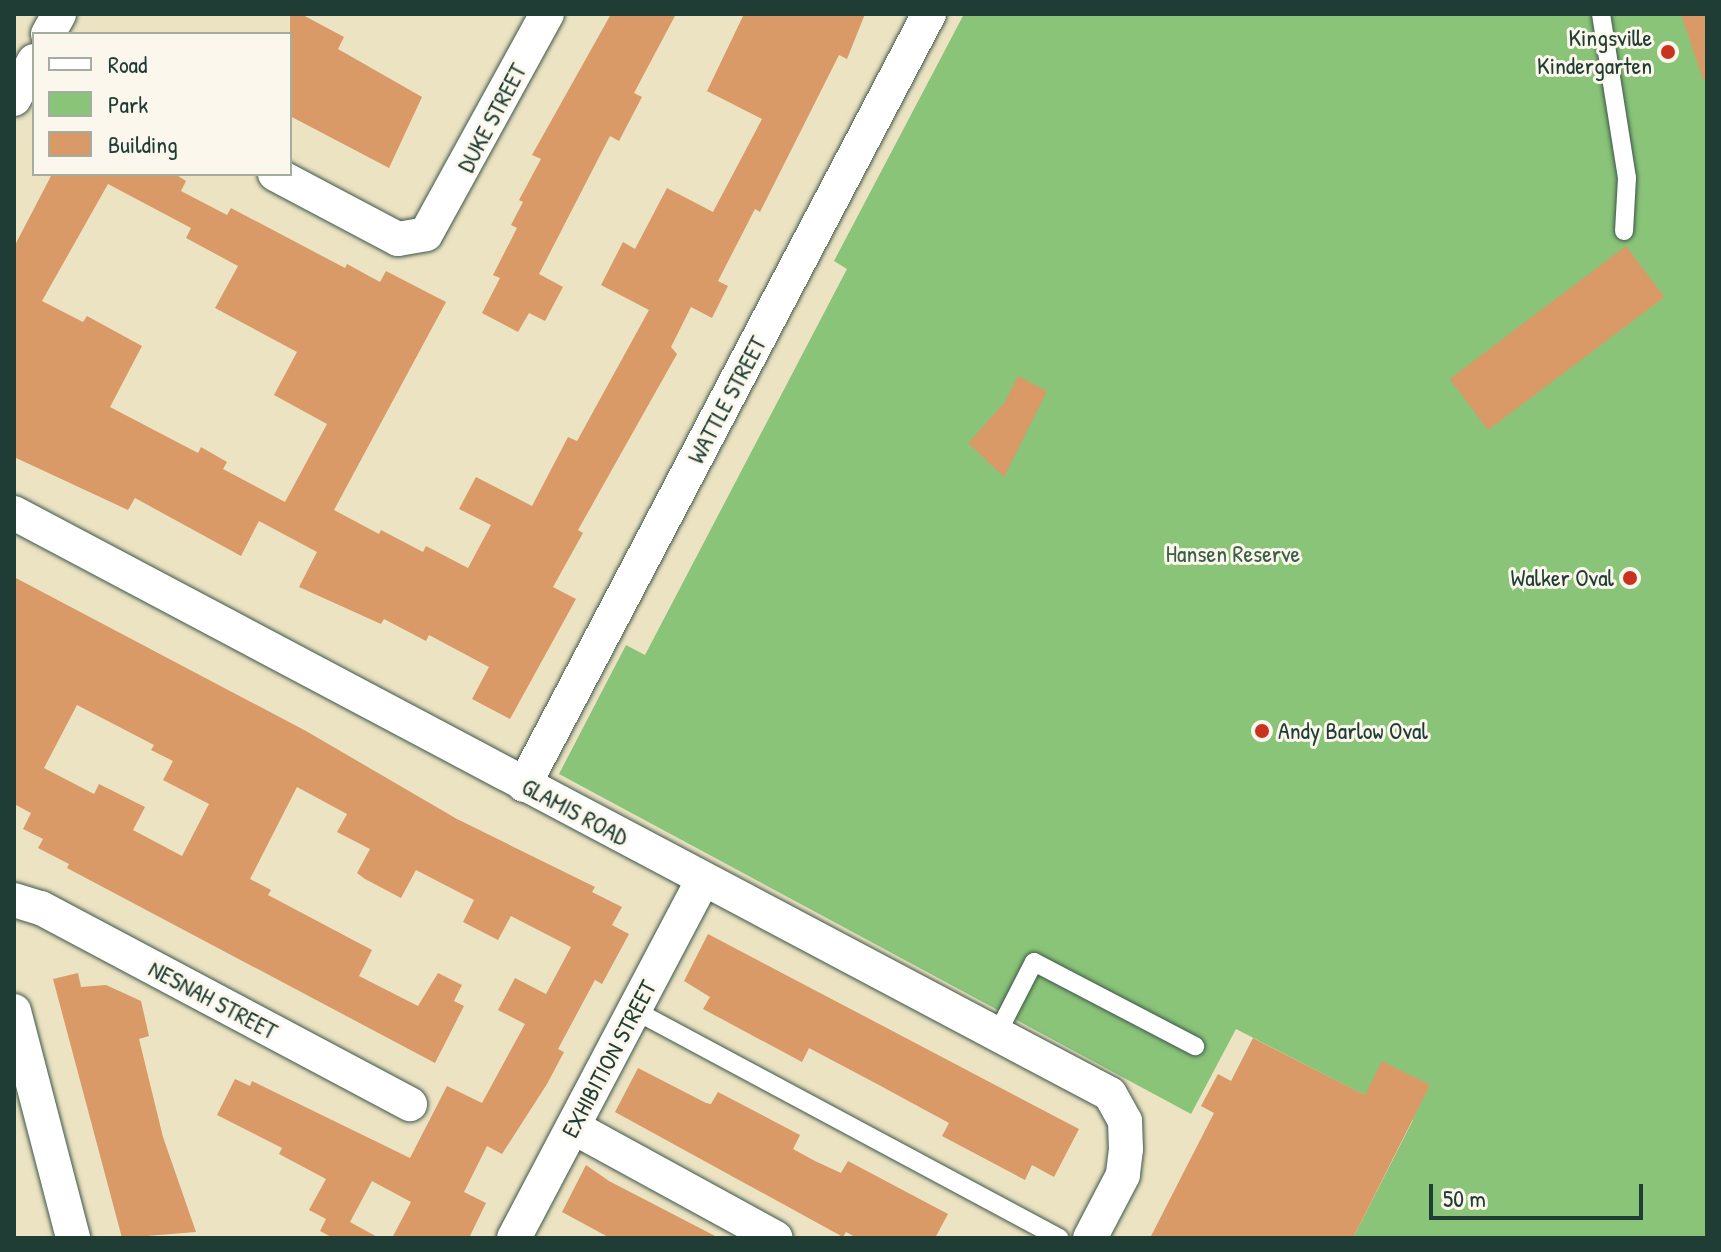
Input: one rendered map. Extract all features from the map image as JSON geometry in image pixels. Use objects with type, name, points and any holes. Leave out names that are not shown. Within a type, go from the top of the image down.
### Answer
[{"type":"street","points":[[49,32],[59,14]]},
{"type":"street","name":"DUKE STREET","points":[[279,176],[398,239],[419,238],[437,222],[547,14]]},
{"type":"street","name":"WATTLE STREET","points":[[524,785],[929,14]]},
{"type":"street","points":[[14,99],[32,65]]},
{"type":"street","name":"GLAMIS ROAD","points":[[14,513],[1110,1094],[1125,1121]]},
{"type":"street","name":"EXHIBITION STREET","points":[[514,1238],[703,880]]},
{"type":"street","name":"NESNAH STREET","points":[[14,900],[41,908],[410,1104]]},
{"type":"street","points":[[14,1011],[73,1238]]},
{"type":"street","points":[[1068,1238],[1125,1121]]},
{"type":"street","points":[[1090,1238],[1123,1175],[1125,1121]]},
{"type":"street","points":[[573,1127],[776,1238]]},
{"type":"lane","points":[[1601,14],[1627,178],[1624,231]]},
{"type":"lane","points":[[997,1034],[1034,962],[1195,1046]]},
{"type":"lane","points":[[634,1010],[1060,1238]]},
{"type":"green space","name":"Hansen Reserve","points":[[964,14],[1707,14],[1707,1238],[1353,1238],[1413,1120],[1236,1029],[1191,1114],[559,774],[626,645],[645,655],[847,269],[834,261]]},
{"type":"building","points":[[290,14],[301,14],[344,37],[338,49],[422,97],[389,168],[292,117]]},
{"type":"building","points":[[611,14],[676,14],[634,93],[642,97],[619,141],[610,136],[539,274],[563,287],[545,321],[529,313],[518,332],[482,313],[500,278],[493,275],[517,228],[511,225],[523,202],[519,200],[541,159],[532,155]]},
{"type":"building","points":[[744,14],[865,14],[847,59],[839,55],[760,212],[755,209],[718,281],[728,286],[712,318],[691,307],[671,347],[677,354],[578,530],[583,533],[553,587],[576,599],[510,719],[472,699],[489,667],[429,635],[426,641],[384,619],[381,624],[299,587],[317,552],[259,521],[241,556],[135,498],[128,510],[14,457],[14,247],[51,176],[178,176],[186,181],[181,191],[227,215],[231,208],[345,268],[347,264],[380,282],[386,271],[446,302],[334,510],[379,534],[381,530],[423,552],[426,546],[468,568],[491,525],[459,509],[476,477],[532,506],[568,437],[577,441],[649,310],[601,285],[623,242],[635,249],[667,188],[713,212],[762,119],[707,91]],"holes":[[[108,184],[191,228],[186,238],[238,266],[215,308],[297,352],[274,395],[327,424],[285,502],[223,469],[227,462],[201,447],[198,453],[110,407],[142,346],[87,316],[83,322],[42,301]]]},
{"type":"building","points":[[1681,14],[1707,14],[1707,79],[1703,80]]},
{"type":"building","points":[[1626,246],[1665,297],[1488,430],[1450,379]]},
{"type":"building","points":[[1018,376],[1047,391],[1004,477],[968,443],[1005,402]]},
{"type":"building","points":[[14,577],[306,731],[457,819],[595,887],[592,892],[622,907],[612,925],[629,934],[602,984],[595,980],[558,1049],[564,1052],[547,1084],[502,1154],[487,1146],[464,1192],[486,1203],[469,1238],[392,1238],[411,1202],[372,1181],[350,1222],[379,1238],[333,1238],[320,1231],[326,1219],[309,1210],[326,1179],[279,1154],[282,1148],[217,1115],[235,1079],[250,1086],[252,1081],[410,1158],[447,1086],[482,1103],[525,1024],[498,1010],[515,978],[546,994],[571,947],[511,916],[498,940],[463,922],[474,900],[416,870],[401,898],[365,879],[357,873],[370,849],[337,832],[347,814],[297,787],[250,879],[271,890],[268,895],[372,950],[359,976],[418,1006],[438,973],[462,985],[454,1001],[464,1006],[435,1063],[67,868],[69,864],[38,848],[43,839],[23,829],[31,813],[14,804]],"holes":[[[77,705],[154,745],[151,750],[173,761],[163,780],[209,804],[182,856],[133,830],[145,807],[99,784],[94,794],[44,768]]]},
{"type":"building","points":[[708,934],[1079,1129],[1054,1177],[1032,1165],[1025,1180],[942,1136],[949,1123],[877,1084],[809,1048],[802,1062],[703,1009],[710,997],[684,981]]},
{"type":"building","points":[[78,973],[81,987],[106,985],[141,1001],[149,1036],[139,1039],[163,1137],[196,1232],[122,1238],[53,979]]},
{"type":"building","points":[[1253,1038],[1365,1095],[1382,1061],[1430,1085],[1353,1238],[1150,1238],[1214,1113],[1201,1106],[1218,1074],[1231,1081]]},
{"type":"building","points":[[638,1068],[706,1103],[711,1104],[718,1092],[800,1135],[793,1149],[815,1161],[841,1173],[848,1161],[948,1214],[935,1238],[857,1238],[846,1232],[843,1237],[615,1112]]},
{"type":"building","points":[[586,1165],[609,1181],[719,1238],[610,1238],[562,1212]]},
{"type":"place","name":"Kingsville Kindergarten","points":[[1668,52]]},
{"type":"place","name":"Walker Oval","points":[[1630,578]]},
{"type":"place","name":"Andy Barlow Oval","points":[[1262,731]]}]
